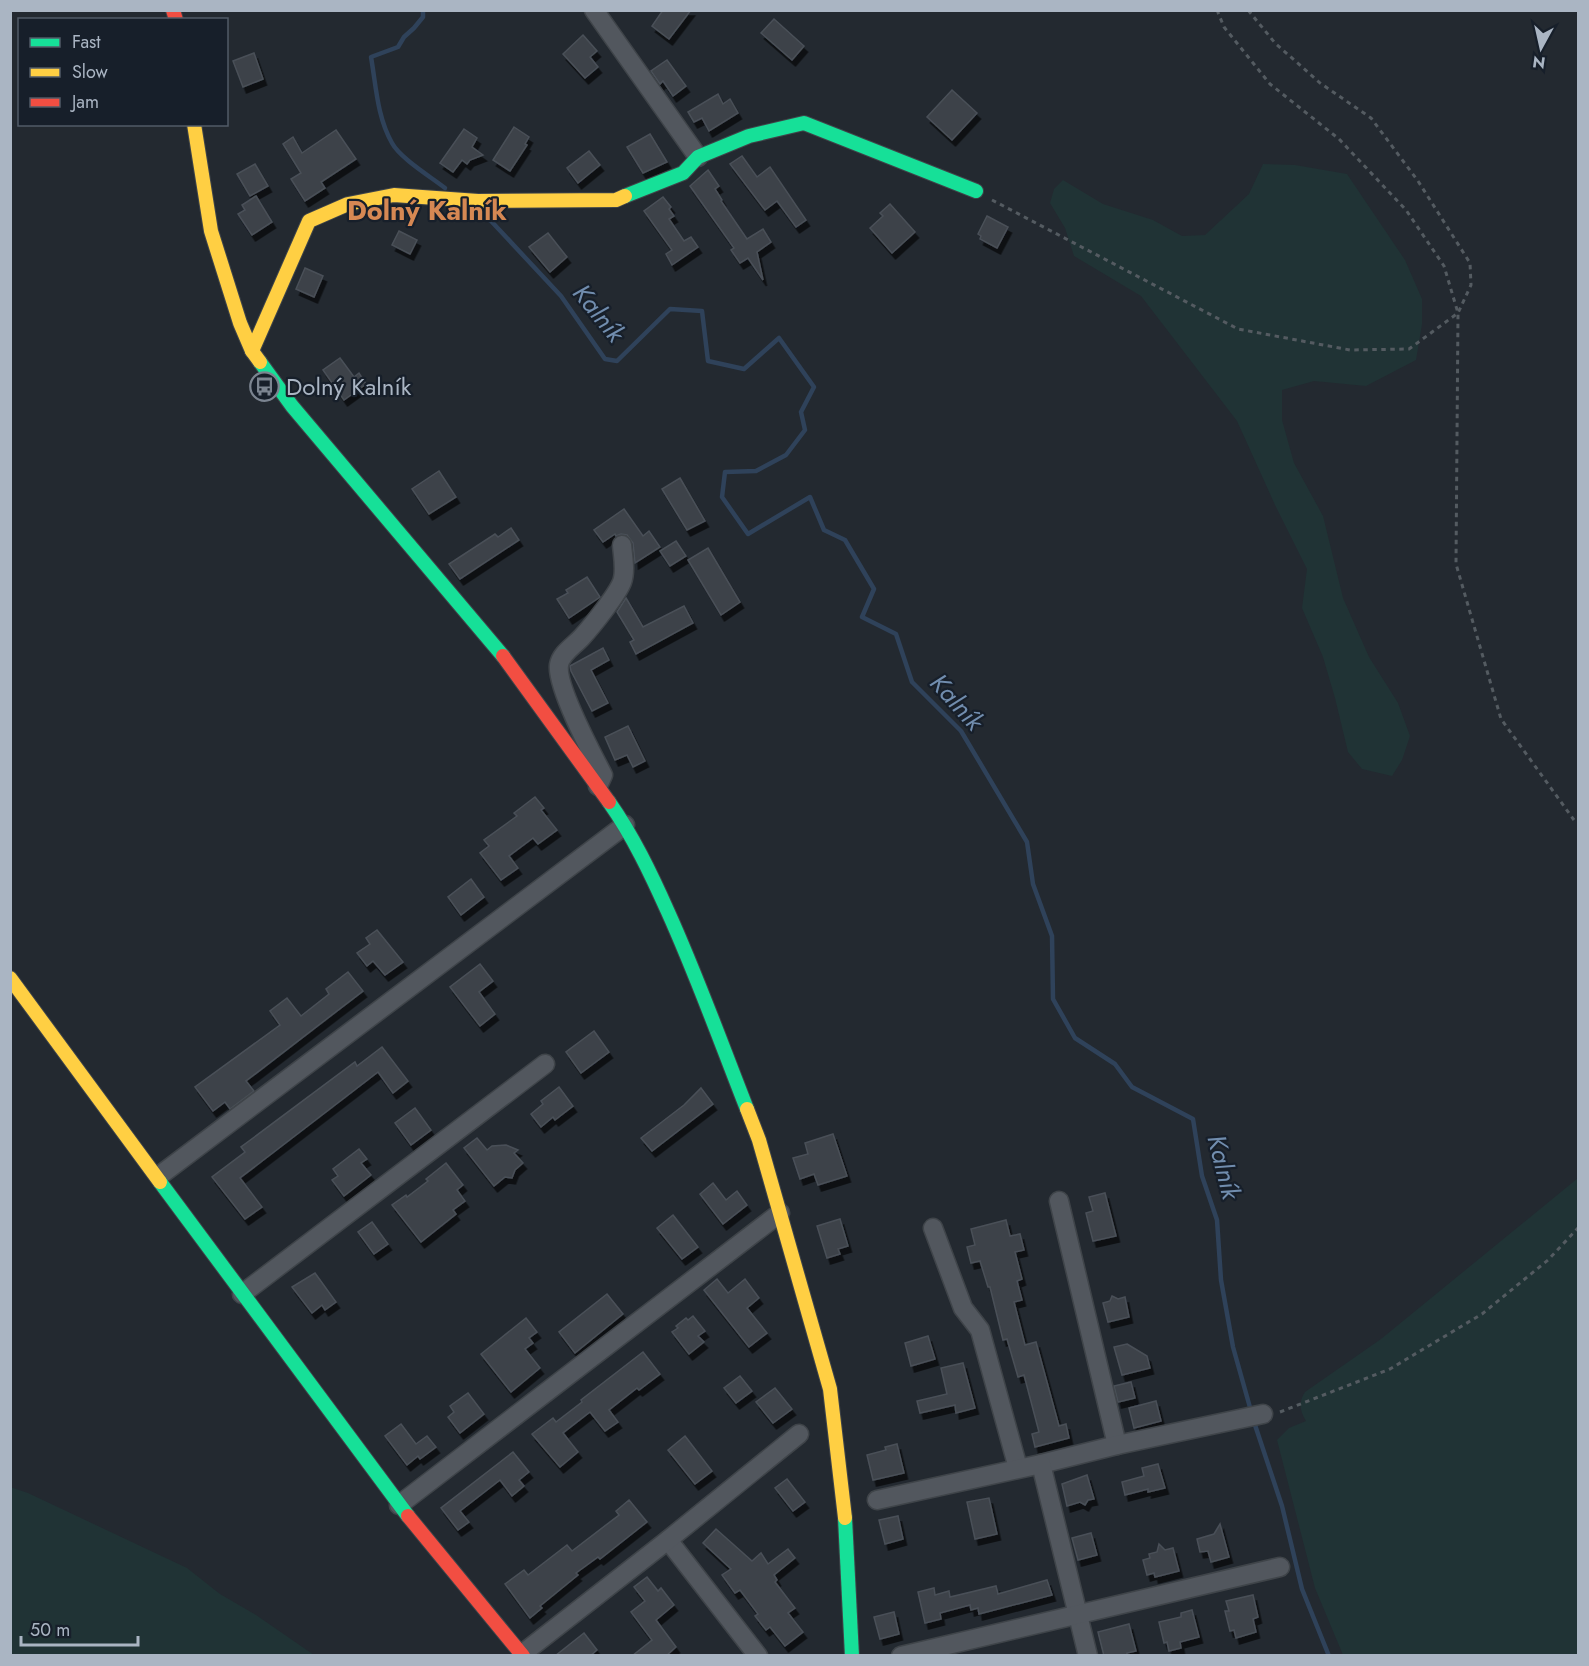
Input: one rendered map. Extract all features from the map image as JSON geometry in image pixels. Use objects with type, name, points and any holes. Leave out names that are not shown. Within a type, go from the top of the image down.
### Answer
[{"type":"street","points":[[594,10],[698,157]]},
{"type":"street","points":[[252,351],[309,220],[348,204],[394,195],[478,201],[616,200],[684,173],[698,157],[749,136],[804,123],[976,191]]},
{"type":"street","points":[[194,126],[211,231],[240,323],[252,351],[292,406],[512,666],[625,825],[655,883],[689,960],[759,1140],[830,1389],[844,1507],[852,1656]]},
{"type":"street","points":[[598,786],[603,775],[578,724],[561,681],[558,667],[561,657],[595,621],[622,582],[624,564],[622,545]]},
{"type":"street","points":[[159,1176],[625,825]]},
{"type":"street","points":[[10,978],[159,1176],[242,1294],[399,1505],[522,1655],[799,1434]]},
{"type":"street","points":[[242,1294],[544,1064]]},
{"type":"street","points":[[1059,1202],[1117,1445]]},
{"type":"street","points":[[399,1505],[780,1213]]},
{"type":"street","points":[[933,1228],[963,1308],[980,1330],[1018,1468]]},
{"type":"street","points":[[877,1500],[1263,1414]]},
{"type":"street","points":[[1041,1464],[1088,1656]]},
{"type":"street","points":[[668,1540],[758,1656]]},
{"type":"street","points":[[901,1656],[1280,1567]]},
{"type":"path","points":[[1217,10],[1224,27],[1270,84],[1339,139],[1406,210],[1444,266],[1458,313],[1456,564],[1501,719],[1574,820]]},
{"type":"path","points":[[976,191],[1238,329],[1350,350],[1409,349],[1458,313],[1471,285],[1470,263],[1418,181],[1371,118],[1320,83],[1275,43],[1248,10]]},
{"type":"path","points":[[1263,1414],[1281,1412],[1390,1369],[1482,1314],[1548,1260],[1578,1228]]},
{"type":"shaded area","points":[[1263,164],[1295,165],[1347,174],[1405,260],[1422,299],[1422,324],[1416,360],[1366,386],[1314,381],[1282,390],[1282,420],[1294,463],[1323,516],[1343,598],[1369,657],[1398,703],[1410,736],[1402,760],[1392,776],[1362,769],[1348,752],[1323,657],[1302,608],[1307,569],[1237,421],[1141,296],[1074,256],[1065,228],[1050,203],[1054,189],[1063,180],[1103,204],[1153,220],[1182,236],[1205,235],[1249,194]]},
{"type":"shaded area","points":[[1578,1178],[1578,1655],[1343,1655],[1315,1588],[1277,1440],[1289,1428],[1306,1421],[1301,1407],[1301,1400],[1305,1392],[1381,1339]]},
{"type":"shaded area","points":[[10,1487],[28,1493],[187,1568],[220,1594],[256,1615],[314,1655],[11,1655]]},
{"type":"building","points":[[663,10],[691,10],[669,39],[652,26]]},
{"type":"building","points":[[774,19],[804,46],[792,60],[761,33]]},
{"type":"building","points":[[583,35],[597,51],[590,57],[598,67],[585,78],[563,54]]},
{"type":"building","points":[[254,53],[263,79],[243,87],[233,61]]},
{"type":"building","points":[[667,60],[686,86],[673,96],[663,81],[660,84],[651,71]]},
{"type":"building","points":[[952,90],[977,113],[952,140],[927,117]]},
{"type":"building","points":[[718,94],[723,104],[730,99],[738,113],[709,131],[702,118],[694,122],[688,112]]},
{"type":"building","points":[[514,127],[529,137],[525,144],[527,145],[510,171],[493,160]]},
{"type":"building","points":[[464,129],[477,138],[472,147],[483,155],[470,160],[467,164],[462,160],[453,172],[440,163]]},
{"type":"building","points":[[336,130],[356,159],[321,182],[325,188],[305,201],[291,179],[301,173],[283,144],[293,137],[302,153]]},
{"type":"building","points":[[650,134],[667,162],[643,173],[627,147]]},
{"type":"building","points":[[589,151],[600,165],[578,183],[567,168]]},
{"type":"building","points":[[742,156],[757,177],[770,167],[806,220],[796,227],[777,201],[765,210],[730,164]]},
{"type":"building","points":[[255,164],[268,186],[250,196],[237,174]]},
{"type":"building","points":[[708,170],[719,186],[715,189],[721,201],[747,239],[763,229],[771,242],[757,252],[763,280],[748,258],[740,263],[731,250],[734,248],[690,186]]},
{"type":"building","points":[[256,196],[272,222],[252,235],[238,214],[245,210],[242,205]]},
{"type":"building","points":[[663,197],[671,207],[669,209],[674,216],[669,219],[684,241],[691,237],[698,247],[672,265],[666,254],[672,250],[644,211]]},
{"type":"building","points":[[890,204],[915,232],[892,253],[870,228],[883,216],[880,213]]},
{"type":"building","points":[[987,216],[1008,227],[997,248],[980,239],[981,236],[978,234]]},
{"type":"building","points":[[399,231],[417,240],[410,254],[392,245]]},
{"type":"building","points":[[548,233],[567,257],[550,272],[529,247]]},
{"type":"building","points":[[305,268],[323,276],[314,297],[296,289]]},
{"type":"building","points":[[340,358],[354,377],[359,373],[366,384],[344,400],[323,370]]},
{"type":"building","points":[[439,471],[456,497],[429,514],[412,489]]},
{"type":"building","points":[[680,478],[705,521],[687,530],[662,489]]},
{"type":"building","points":[[624,509],[643,536],[649,531],[660,547],[635,563],[633,543],[627,535],[616,536],[615,534],[603,542],[594,530]]},
{"type":"building","points":[[511,528],[519,540],[460,579],[449,564],[495,534],[498,537]]},
{"type":"building","points":[[676,541],[686,556],[670,566],[660,551]]},
{"type":"building","points":[[708,548],[740,602],[721,615],[688,560]]},
{"type":"building","points":[[587,577],[600,597],[569,618],[557,599],[568,593],[566,590]]},
{"type":"building","points":[[626,598],[643,627],[684,606],[693,623],[636,654],[630,642],[634,640],[617,612]]},
{"type":"building","points":[[603,648],[609,660],[591,670],[608,703],[592,711],[570,666]]},
{"type":"building","points":[[628,726],[645,761],[633,767],[627,755],[615,760],[605,737]]},
{"type":"building","points":[[535,797],[544,808],[541,810],[557,830],[538,844],[533,838],[509,856],[518,868],[501,880],[480,853],[489,846],[484,840],[517,816],[514,813]]},
{"type":"building","points":[[471,879],[484,897],[461,915],[448,897]]},
{"type":"building","points":[[377,930],[403,962],[385,975],[373,961],[367,966],[357,953],[370,944],[366,938]]},
{"type":"building","points":[[480,964],[493,981],[479,992],[495,1014],[480,1026],[450,987]]},
{"type":"building","points":[[348,972],[363,991],[246,1081],[254,1091],[230,1109],[225,1102],[213,1111],[195,1087],[280,1025],[270,1011],[287,998],[301,1016],[329,994],[326,989]]},
{"type":"building","points":[[594,1031],[609,1052],[581,1073],[566,1052]]},
{"type":"building","points":[[382,1047],[408,1081],[393,1093],[378,1072],[240,1178],[262,1207],[245,1219],[212,1177],[245,1152],[241,1147],[355,1062],[357,1066]]},
{"type":"building","points":[[559,1087],[573,1106],[555,1120],[553,1117],[541,1127],[531,1114],[543,1104],[541,1101]]},
{"type":"building","points":[[701,1088],[713,1104],[652,1151],[641,1138],[684,1105]]},
{"type":"building","points":[[415,1108],[431,1130],[411,1145],[395,1123]]},
{"type":"building","points":[[833,1134],[847,1176],[818,1185],[814,1174],[800,1179],[793,1158],[808,1154],[805,1143]]},
{"type":"building","points":[[477,1138],[487,1150],[492,1146],[506,1145],[518,1150],[514,1153],[523,1163],[515,1170],[512,1178],[505,1177],[494,1186],[464,1148]]},
{"type":"building","points":[[359,1149],[367,1159],[361,1163],[371,1175],[344,1196],[332,1180],[338,1176],[333,1169]]},
{"type":"building","points":[[446,1163],[463,1185],[457,1190],[465,1201],[453,1210],[456,1214],[421,1242],[392,1205],[428,1181],[426,1179]]},
{"type":"building","points":[[713,1183],[726,1200],[737,1191],[747,1205],[723,1224],[700,1194]]},
{"type":"building","points":[[1105,1193],[1116,1236],[1093,1241],[1086,1213],[1093,1211],[1089,1197]]},
{"type":"building","points":[[673,1215],[698,1247],[682,1259],[657,1228]]},
{"type":"building","points":[[840,1219],[848,1246],[838,1249],[840,1254],[827,1258],[817,1226]]},
{"type":"building","points":[[1006,1220],[1010,1236],[1020,1234],[1024,1250],[1015,1252],[1022,1279],[1017,1281],[1022,1300],[1014,1302],[1025,1345],[1036,1342],[1059,1426],[1066,1424],[1069,1438],[1035,1447],[1032,1434],[1039,1432],[1024,1375],[1018,1377],[1007,1339],[1003,1340],[990,1287],[988,1287],[980,1261],[971,1263],[967,1247],[975,1245],[971,1229]]},
{"type":"building","points":[[372,1222],[388,1244],[374,1254],[358,1232]]},
{"type":"building","points":[[315,1273],[336,1302],[325,1310],[322,1305],[312,1313],[292,1287]]},
{"type":"building","points":[[717,1279],[728,1293],[745,1279],[759,1298],[747,1308],[767,1333],[749,1347],[704,1290]]},
{"type":"building","points":[[607,1294],[623,1314],[575,1353],[559,1332]]},
{"type":"building","points":[[1112,1296],[1118,1299],[1125,1297],[1129,1317],[1108,1322],[1103,1303],[1110,1301]]},
{"type":"building","points":[[693,1316],[705,1331],[698,1336],[704,1342],[689,1354],[672,1332],[686,1318],[688,1320]]},
{"type":"building","points":[[526,1318],[537,1332],[529,1338],[533,1343],[525,1349],[540,1368],[511,1392],[481,1354]]},
{"type":"building","points":[[928,1336],[935,1359],[911,1366],[905,1343]]},
{"type":"building","points":[[1127,1344],[1147,1356],[1150,1368],[1122,1375],[1114,1347]]},
{"type":"building","points":[[643,1352],[660,1374],[639,1390],[637,1388],[609,1410],[618,1422],[605,1431],[590,1412],[563,1433],[578,1452],[560,1467],[532,1434],[553,1418],[556,1422]]},
{"type":"building","points":[[963,1363],[975,1408],[956,1413],[955,1405],[920,1413],[917,1401],[947,1394],[941,1368]]},
{"type":"building","points":[[740,1376],[752,1391],[736,1403],[724,1388]]},
{"type":"building","points":[[1131,1382],[1135,1398],[1118,1402],[1114,1386]]},
{"type":"building","points":[[775,1388],[792,1409],[773,1423],[756,1402]]},
{"type":"building","points":[[468,1393],[484,1414],[460,1433],[448,1417],[454,1412],[450,1406]]},
{"type":"building","points":[[1156,1401],[1161,1421],[1134,1428],[1129,1408]]},
{"type":"building","points":[[401,1424],[416,1444],[427,1436],[436,1447],[420,1459],[418,1456],[407,1465],[385,1436]]},
{"type":"building","points":[[685,1436],[712,1471],[695,1484],[668,1450]]},
{"type":"building","points":[[897,1444],[904,1473],[873,1480],[867,1455],[886,1450],[885,1447]]},
{"type":"building","points":[[513,1452],[529,1472],[519,1480],[524,1486],[512,1496],[500,1480],[460,1511],[469,1522],[458,1530],[441,1508]]},
{"type":"building","points":[[1158,1464],[1165,1488],[1148,1492],[1148,1489],[1125,1495],[1122,1482],[1144,1476],[1142,1468]]},
{"type":"building","points":[[1087,1475],[1094,1499],[1088,1500],[1085,1505],[1080,1502],[1067,1506],[1062,1484]]},
{"type":"building","points":[[787,1479],[805,1502],[793,1511],[775,1488]]},
{"type":"building","points":[[989,1498],[997,1534],[975,1539],[967,1502]]},
{"type":"building","points":[[629,1500],[647,1522],[600,1559],[598,1557],[576,1573],[578,1575],[540,1606],[542,1608],[530,1618],[505,1584],[524,1570],[528,1575],[567,1545],[572,1551],[619,1515],[616,1511]]},
{"type":"building","points":[[898,1516],[903,1539],[885,1544],[879,1520]]},
{"type":"building","points":[[1220,1524],[1229,1557],[1211,1562],[1208,1551],[1200,1552],[1197,1539],[1214,1534]]},
{"type":"building","points":[[716,1529],[752,1561],[761,1553],[768,1564],[788,1549],[795,1558],[774,1575],[777,1580],[775,1582],[795,1608],[788,1613],[803,1632],[785,1646],[770,1627],[766,1630],[755,1616],[758,1614],[740,1590],[735,1593],[722,1575],[731,1569],[703,1543]]},
{"type":"building","points":[[1091,1533],[1097,1555],[1078,1560],[1072,1538]]},
{"type":"building","points":[[1159,1544],[1165,1550],[1173,1548],[1179,1571],[1155,1577],[1154,1573],[1147,1575],[1143,1560],[1150,1558],[1149,1554],[1157,1552]]},
{"type":"building","points":[[647,1577],[658,1591],[661,1588],[674,1605],[656,1620],[676,1647],[666,1656],[632,1656],[652,1640],[631,1612],[645,1601],[634,1587]]},
{"type":"building","points":[[1047,1580],[1052,1595],[979,1614],[978,1608],[971,1610],[970,1605],[940,1613],[941,1619],[925,1623],[918,1592],[934,1588],[935,1595],[949,1591],[950,1597],[996,1586],[998,1594]]},
{"type":"building","points":[[1253,1595],[1258,1617],[1253,1619],[1256,1632],[1236,1638],[1234,1630],[1230,1631],[1225,1611],[1229,1611],[1226,1601]]},
{"type":"building","points":[[1192,1610],[1199,1637],[1180,1642],[1181,1648],[1169,1651],[1167,1642],[1164,1643],[1159,1622],[1181,1617],[1181,1613]]},
{"type":"building","points":[[894,1612],[899,1634],[880,1639],[874,1617]]},
{"type":"building","points":[[1129,1624],[1136,1651],[1127,1653],[1127,1656],[1104,1656],[1098,1632]]},
{"type":"building","points":[[584,1633],[597,1650],[590,1656],[555,1656]]},
{"type":"waterway","name":"Kalník","points":[[423,10],[423,17],[398,47],[371,57],[380,112],[392,143],[409,161],[445,188]]},
{"type":"waterway","name":"Kalník","points":[[476,211],[492,222],[561,296],[605,359],[617,361],[670,309],[702,311],[708,361],[744,369],[779,338],[814,387],[801,412],[805,430],[786,455],[756,471],[725,472],[722,497],[748,534],[810,497],[824,530],[845,540],[874,589],[862,617],[896,634],[912,682],[961,731],[1027,842],[1033,884],[1052,936],[1053,999],[1075,1038],[1115,1064],[1132,1087],[1193,1119],[1202,1176],[1217,1220],[1221,1280],[1233,1347],[1251,1411]]},
{"type":"waterway","name":"Kalník","points":[[1253,1419],[1282,1506],[1302,1589],[1329,1656]]},
{"type":"traffic: fast","points":[[625,196],[683,173],[698,157],[749,136],[804,123],[976,191]]},
{"type":"traffic: fast","points":[[260,362],[292,406],[503,656]]},
{"type":"traffic: fast","points":[[609,802],[641,855],[668,912],[747,1109]]},
{"type":"traffic: fast","points":[[160,1182],[408,1516]]},
{"type":"traffic: fast","points":[[845,1518],[852,1656]]},
{"type":"traffic: slow","points":[[194,126],[211,231],[240,323],[252,351],[260,362]]},
{"type":"traffic: slow","points":[[252,351],[309,221],[348,204],[394,195],[478,201],[616,200],[625,196]]},
{"type":"traffic: slow","points":[[10,978],[160,1182]]},
{"type":"traffic: slow","points":[[747,1109],[759,1140],[830,1389],[845,1518]]},
{"type":"traffic: jam","points":[[173,10],[175,18]]},
{"type":"traffic: jam","points":[[503,656],[609,802]]},
{"type":"traffic: jam","points":[[408,1516],[523,1656]]},
{"type":"place","name":"Dolný Kalník","points":[[265,386]]},
{"type":"district","name":"Dolný Kalník","points":[[427,210]]}]
